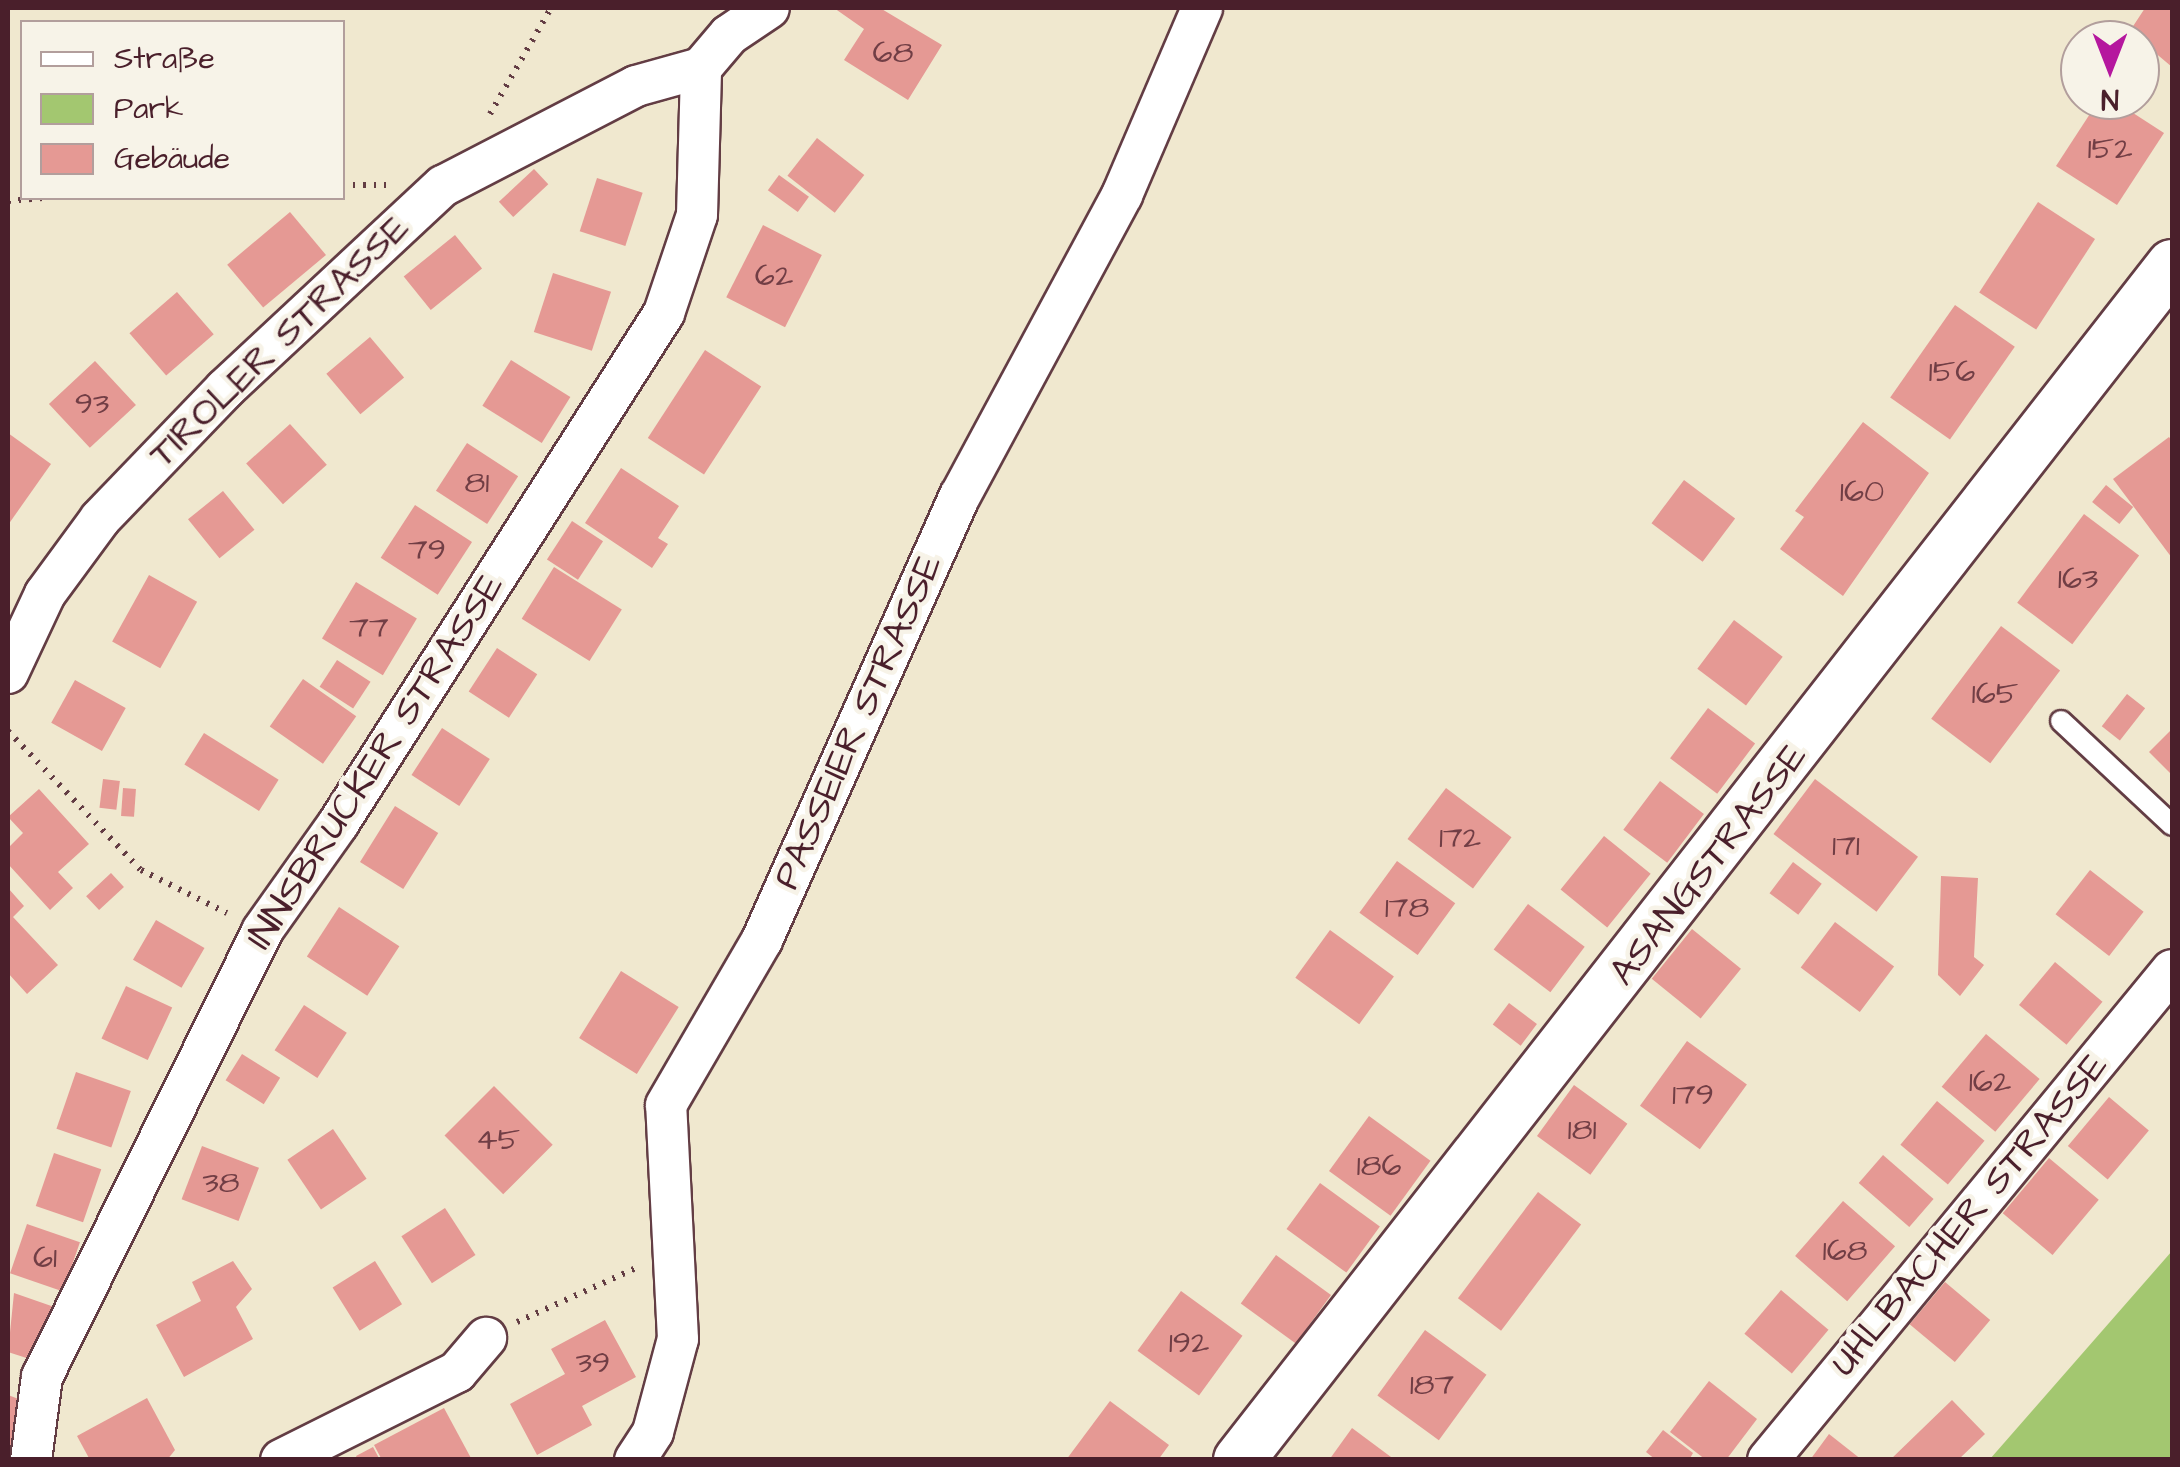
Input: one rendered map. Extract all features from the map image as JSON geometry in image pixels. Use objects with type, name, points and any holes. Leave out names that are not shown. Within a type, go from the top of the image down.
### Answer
[{"type":"street","points":[[701,68],[729,35],[769,8]]},
{"type":"street","name":"PASSEIER STRASSE","points":[[635,1460],[652,1432],[678,1339],[666,1105],[762,940],[960,496],[1122,194],[1202,8]]},
{"type":"street","name":"TIROLER STRASSE","points":[[8,673],[45,594],[100,519],[225,389],[443,186],[636,86],[701,68]]},
{"type":"street","name":"INNSBRUCKER STRASSE","points":[[31,1460],[42,1376],[262,931],[338,824],[664,313],[696,215],[701,68]]},
{"type":"street","name":"ASANGSTRASSE","points":[[1239,1460],[2164,293]]},
{"type":"street","name":"UHLBACHER STRASSE","points":[[1768,1460],[2172,970]]},
{"type":"street","points":[[281,1460],[457,1372],[486,1338]]},
{"type":"lane","points":[[2061,721],[2172,824]]},
{"type":"path","points":[[481,128],[551,8]]},
{"type":"path","points":[[8,731],[140,870],[262,931]]},
{"type":"path","points":[[486,1338],[616,1273]]},
{"type":"green space","points":[[2172,1251],[2172,1459],[1990,1459]]},
{"type":"building","points":[[834,8],[880,8],[942,45],[908,100],[844,60],[864,29]]},
{"type":"building","points":[[2145,8],[2172,8],[2172,67],[2160,57],[2160,20],[2137,20]]},
{"type":"building","points":[[2086,120],[2144,120],[2164,133],[2117,205],[2056,166]]},
{"type":"building","points":[[817,138],[864,175],[835,213],[787,176]]},
{"type":"building","points":[[534,169],[548,184],[513,217],[499,202]]},
{"type":"building","points":[[779,175],[809,197],[798,212],[768,190]]},
{"type":"building","points":[[597,178],[643,193],[625,246],[580,231]]},
{"type":"building","points":[[2038,202],[2095,239],[2036,330],[1979,293]]},
{"type":"building","points":[[290,212],[326,255],[263,308],[227,265]]},
{"type":"building","points":[[763,225],[822,255],[785,327],[726,297]]},
{"type":"building","points":[[455,235],[482,268],[431,310],[404,277]]},
{"type":"building","points":[[553,273],[611,292],[592,351],[534,332]]},
{"type":"building","points":[[177,292],[214,334],[166,376],[129,333]]},
{"type":"building","points":[[1955,305],[2015,347],[1950,439],[1890,398]]},
{"type":"building","points":[[370,337],[404,378],[360,414],[326,374]]},
{"type":"building","points":[[705,350],[761,386],[704,475],[648,438]]},
{"type":"building","points":[[511,360],[570,397],[542,443],[482,406]]},
{"type":"building","points":[[95,361],[136,405],[90,448],[49,404]]},
{"type":"building","points":[[1863,422],[1929,473],[1843,596],[1780,549],[1804,517],[1795,511]]},
{"type":"building","points":[[290,424],[327,465],[283,504],[246,463]]},
{"type":"building","points":[[8,433],[51,464],[8,525]]},
{"type":"building","points":[[2169,437],[2172,441],[2172,558],[2113,479]]},
{"type":"building","points":[[467,443],[518,476],[487,524],[436,491]]},
{"type":"building","points":[[621,468],[679,506],[658,538],[668,544],[652,568],[585,523]]},
{"type":"building","points":[[1684,480],[1735,519],[1703,562],[1652,523]]},
{"type":"building","points":[[2106,485],[2133,507],[2119,524],[2092,502]]},
{"type":"building","points":[[223,491],[254,530],[219,558],[188,519]]},
{"type":"building","points":[[415,505],[472,542],[438,595],[381,558]]},
{"type":"building","points":[[2084,514],[2139,556],[2072,644],[2017,603]]},
{"type":"building","points":[[572,521],[603,541],[578,580],[547,560]]},
{"type":"building","points":[[554,567],[622,609],[590,661],[522,619]]},
{"type":"building","points":[[149,575],[197,602],[160,668],[112,641]]},
{"type":"building","points":[[356,582],[417,619],[383,675],[322,639]]},
{"type":"building","points":[[1734,620],[1783,657],[1746,705],[1697,669]]},
{"type":"building","points":[[2001,626],[2060,671],[1990,763],[1931,719]]},
{"type":"building","points":[[497,648],[537,674],[509,718],[469,692]]},
{"type":"building","points":[[337,660],[371,682],[353,709],[320,687]]},
{"type":"building","points":[[303,679],[356,716],[323,764],[270,727]]},
{"type":"building","points":[[75,680],[126,708],[102,751],[51,723]]},
{"type":"building","points":[[2127,694],[2145,708],[2120,740],[2102,726]]},
{"type":"building","points":[[1708,708],[1755,744],[1717,794],[1670,758]]},
{"type":"building","points":[[442,728],[490,759],[459,806],[412,775]]},
{"type":"building","points":[[2172,729],[2172,775],[2149,752]]},
{"type":"building","points":[[204,733],[279,780],[259,811],[184,764]]},
{"type":"building","points":[[103,779],[120,781],[116,810],[99,808]]},
{"type":"building","points":[[1815,779],[1918,857],[1876,912],[1773,834]]},
{"type":"building","points":[[1660,781],[1704,814],[1667,863],[1623,830]]},
{"type":"building","points":[[123,788],[136,789],[134,817],[121,816]]},
{"type":"building","points":[[1446,788],[1511,837],[1473,888],[1407,839]]},
{"type":"building","points":[[39,789],[89,844],[58,872],[73,888],[50,910],[8,864],[8,848],[23,833],[8,817]]},
{"type":"building","points":[[395,806],[438,833],[403,889],[360,862]]},
{"type":"building","points":[[1604,836],[1651,874],[1607,927],[1561,890]]},
{"type":"building","points":[[1397,861],[1455,903],[1418,955],[1359,913]]},
{"type":"building","points":[[1793,862],[1822,884],[1798,915],[1770,893]]},
{"type":"building","points":[[2090,870],[2144,912],[2109,956],[2056,914]]},
{"type":"building","points":[[111,873],[124,887],[99,910],[86,896]]},
{"type":"building","points":[[1941,876],[1978,878],[1974,957],[1984,965],[1960,996],[1938,975]]},
{"type":"building","points":[[8,888],[24,906],[13,917],[58,965],[27,994],[8,973]]},
{"type":"building","points":[[1528,904],[1585,947],[1550,992],[1494,950]]},
{"type":"building","points":[[339,907],[399,946],[367,996],[307,956]]},
{"type":"building","points":[[156,920],[204,948],[181,988],[133,960]]},
{"type":"building","points":[[1835,922],[1894,967],[1860,1012],[1801,968]]},
{"type":"building","points":[[1692,929],[1741,969],[1701,1018],[1652,979]]},
{"type":"building","points":[[1330,930],[1394,976],[1359,1024],[1295,978]]},
{"type":"building","points":[[2055,962],[2102,1002],[2066,1045],[2019,1005]]},
{"type":"building","points":[[621,971],[679,1007],[637,1074],[579,1038]]},
{"type":"building","points":[[126,986],[172,1008],[148,1060],[101,1039]]},
{"type":"building","points":[[1509,1003],[1537,1024],[1521,1046],[1493,1025]]},
{"type":"building","points":[[304,1005],[347,1033],[317,1078],[275,1050]]},
{"type":"building","points":[[1986,1034],[2040,1079],[1995,1132],[1942,1087]]},
{"type":"building","points":[[1687,1041],[1747,1084],[1700,1149],[1640,1106]]},
{"type":"building","points":[[242,1054],[280,1078],[264,1104],[226,1080]]},
{"type":"building","points":[[76,1072],[131,1091],[111,1148],[56,1129]]},
{"type":"building","points":[[1574,1085],[1627,1124],[1590,1175],[1537,1136]]},
{"type":"building","points":[[494,1086],[553,1145],[503,1194],[445,1135]]},
{"type":"building","points":[[2109,1097],[2149,1130],[2108,1179],[2068,1146]]},
{"type":"building","points":[[1937,1101],[1984,1141],[1948,1185],[1900,1145]]},
{"type":"building","points":[[1369,1116],[1430,1161],[1391,1216],[1329,1171]]},
{"type":"building","points":[[333,1129],[367,1179],[321,1209],[287,1160]]},
{"type":"building","points":[[202,1146],[259,1168],[239,1221],[182,1199]]},
{"type":"building","points":[[54,1153],[101,1169],[83,1222],[36,1206]]},
{"type":"building","points":[[1883,1155],[1934,1199],[1909,1227],[1859,1183]]},
{"type":"building","points":[[2049,1158],[2099,1200],[2053,1255],[2003,1213]]},
{"type":"building","points":[[1320,1183],[1380,1226],[1346,1273],[1286,1229]]},
{"type":"building","points":[[1538,1192],[1581,1224],[1501,1331],[1458,1298]]},
{"type":"building","points":[[1843,1201],[1895,1246],[1847,1301],[1795,1256]]},
{"type":"building","points":[[445,1208],[475,1255],[432,1283],[401,1236]]},
{"type":"building","points":[[27,1224],[80,1242],[63,1291],[10,1273]]},
{"type":"building","points":[[1276,1255],[1331,1295],[1296,1344],[1241,1304]]},
{"type":"building","points":[[233,1261],[252,1289],[236,1307],[253,1339],[184,1377],[156,1325],[201,1301],[192,1282]]},
{"type":"building","points":[[375,1261],[402,1304],[360,1331],[333,1287]]},
{"type":"building","points":[[1945,1282],[1990,1320],[1955,1362],[1910,1324]]},
{"type":"building","points":[[1781,1290],[1828,1330],[1792,1374],[1744,1334]]},
{"type":"building","points":[[1181,1291],[1242,1336],[1199,1396],[1138,1351]]},
{"type":"building","points":[[14,1293],[60,1309],[42,1363],[8,1352]]},
{"type":"building","points":[[605,1320],[636,1377],[582,1406],[592,1425],[537,1455],[510,1404],[565,1374],[551,1349]]},
{"type":"building","points":[[1425,1330],[1486,1375],[1439,1440],[1377,1396]]},
{"type":"building","points":[[1709,1381],[1757,1419],[1726,1460],[1706,1460],[1670,1432]]},
{"type":"building","points":[[8,1395],[32,1404],[15,1455],[8,1452]]},
{"type":"building","points":[[147,1398],[175,1450],[167,1460],[90,1460],[77,1436]]},
{"type":"building","points":[[1952,1400],[1985,1434],[1958,1460],[1890,1460]]},
{"type":"building","points":[[1110,1401],[1169,1445],[1158,1460],[1066,1460]]},
{"type":"building","points":[[444,1408],[472,1460],[382,1460],[374,1445]]},
{"type":"building","points":[[1352,1428],[1395,1460],[1329,1460]]},
{"type":"building","points":[[1663,1430],[1693,1453],[1689,1460],[1656,1460],[1646,1452]]},
{"type":"building","points":[[1829,1434],[1862,1460],[1810,1460]]},
{"type":"building","points":[[373,1447],[380,1460],[358,1460],[356,1456]]}]
